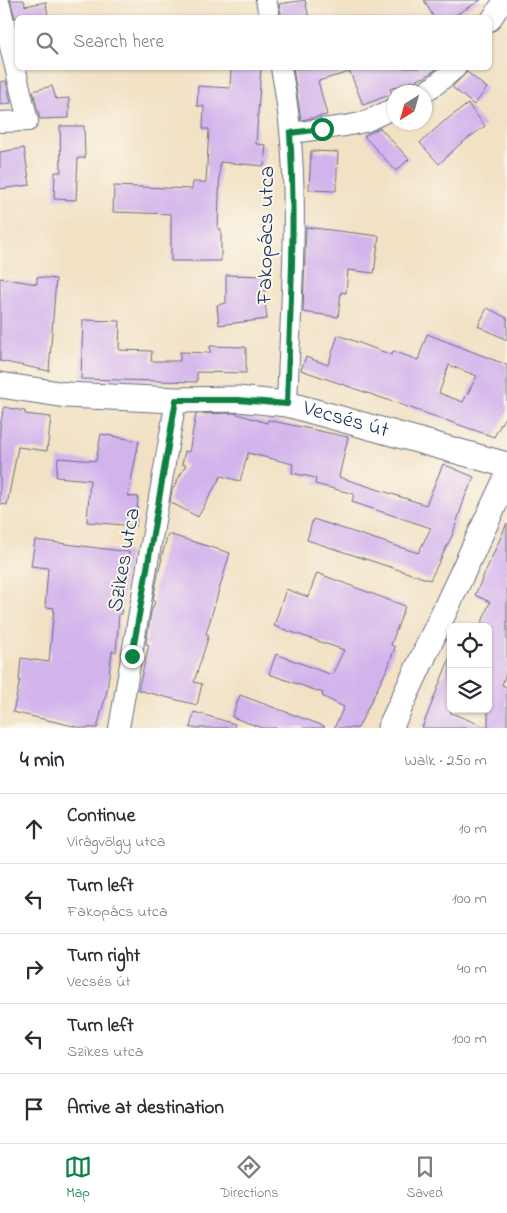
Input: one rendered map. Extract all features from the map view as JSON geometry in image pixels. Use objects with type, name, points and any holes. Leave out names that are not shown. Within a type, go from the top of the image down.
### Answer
[{"type":"street","points":[[266,0],[269,15]]},
{"type":"street","points":[[492,18],[504,0]]},
{"type":"street","points":[[0,5],[15,67]]},
{"type":"street","points":[[0,122],[28,121],[16,70]]},
{"type":"street","name":"Fakopács utca","points":[[281,70],[286,93],[293,170],[293,230],[287,404]]},
{"type":"street","points":[[432,87],[454,70]]},
{"type":"street","points":[[290,133],[365,122],[387,111]]},
{"type":"street","name":"Vecsés út","points":[[0,385],[66,396],[238,400],[287,404],[507,465]]},
{"type":"street","name":"Szikes utca","points":[[119,728],[176,400]]},
{"type":"street","points":[[390,728],[507,476]]},
{"type":"building","points":[[10,0],[24,0],[25,6],[46,2],[48,15],[15,15],[15,18]]},
{"type":"building","points":[[305,0],[308,15],[281,15],[279,4]]},
{"type":"building","points":[[424,0],[481,0],[455,15],[432,15]]},
{"type":"building","points":[[231,70],[261,70],[256,144],[266,145],[264,166],[220,162],[218,229],[221,229],[221,261],[171,261],[171,214],[113,212],[114,186],[192,189],[193,182],[206,182],[209,129],[203,129],[204,106],[197,106],[198,86],[230,88]]},
{"type":"building","points":[[293,70],[435,70],[425,77],[402,85],[387,85],[387,96],[363,105],[350,72],[318,81],[327,115],[301,120]]},
{"type":"building","points":[[467,72],[487,88],[474,105],[452,87]]},
{"type":"building","points":[[6,81],[11,103],[0,105],[0,82]]},
{"type":"building","points":[[52,86],[56,99],[69,98],[69,118],[40,119],[33,91]]},
{"type":"building","points":[[468,104],[485,126],[459,145],[439,164],[420,143],[442,123]]},
{"type":"building","points":[[60,126],[84,126],[85,158],[78,158],[76,200],[54,199],[55,172],[61,172]]},
{"type":"building","points":[[380,128],[409,159],[396,171],[364,136]]},
{"type":"building","points":[[24,148],[30,185],[0,189],[0,152]]},
{"type":"building","points":[[311,151],[338,152],[336,191],[309,190]]},
{"type":"building","points":[[306,227],[379,236],[374,273],[348,270],[346,293],[341,292],[338,317],[303,312]]},
{"type":"building","points":[[226,275],[265,276],[267,319],[219,325],[217,305],[226,303]]},
{"type":"building","points":[[37,277],[56,279],[49,371],[0,361],[0,278],[37,284]]},
{"type":"building","points":[[487,308],[507,318],[507,340],[478,326]]},
{"type":"building","points":[[83,320],[120,321],[119,350],[152,351],[151,361],[180,361],[180,352],[210,353],[210,346],[246,347],[246,373],[197,372],[197,382],[81,379]]},
{"type":"building","points":[[427,334],[507,365],[507,413],[494,437],[301,370],[306,357],[328,365],[338,335],[392,355],[393,351],[418,360]],"holes":[[[449,365],[477,376],[463,402],[439,393]]]},
{"type":"building","points":[[4,407],[25,411],[25,414],[51,417],[47,451],[18,447],[7,505],[0,504],[0,426]]},
{"type":"building","points":[[234,413],[267,423],[268,420],[348,437],[339,477],[426,505],[443,464],[474,477],[452,536],[430,580],[307,540],[313,519],[418,553],[431,528],[352,502],[354,494],[315,484],[316,478],[292,473],[293,464],[248,453],[240,481],[221,476],[198,517],[170,502],[172,490],[186,465],[182,464],[185,451],[189,452],[196,414]]},
{"type":"building","points":[[101,434],[139,441],[128,496],[138,497],[136,526],[87,522],[90,480],[56,477],[58,458],[96,461]]},
{"type":"building","points":[[507,523],[507,670],[502,685],[507,687],[507,728],[488,728],[488,713],[492,713],[492,623],[482,623],[490,602],[475,595]]},
{"type":"building","points":[[168,534],[230,553],[206,634],[209,635],[194,682],[202,684],[197,705],[138,690],[149,645],[146,644],[161,558]]},
{"type":"building","points":[[35,540],[129,552],[121,614],[119,614],[116,652],[112,651],[107,691],[97,728],[82,728],[13,712],[20,680],[21,658],[49,662],[54,608],[45,607],[48,568],[31,566]]},
{"type":"building","points":[[317,573],[405,606],[391,645],[395,647],[389,665],[358,728],[334,728],[344,707],[322,696],[323,693],[269,674],[276,654],[332,675],[344,650],[274,626],[286,589],[308,597]]},
{"type":"building","points":[[447,665],[447,713],[486,728],[422,728]]},
{"type":"building","points":[[240,695],[324,726],[324,728],[262,728],[232,717]]},
{"type":"building","points":[[194,712],[235,724],[234,728],[190,728]]},
{"type":"route","points":[[132,656],[176,400],[238,400],[287,404],[293,230],[293,170],[290,133],[322,129]]}]
